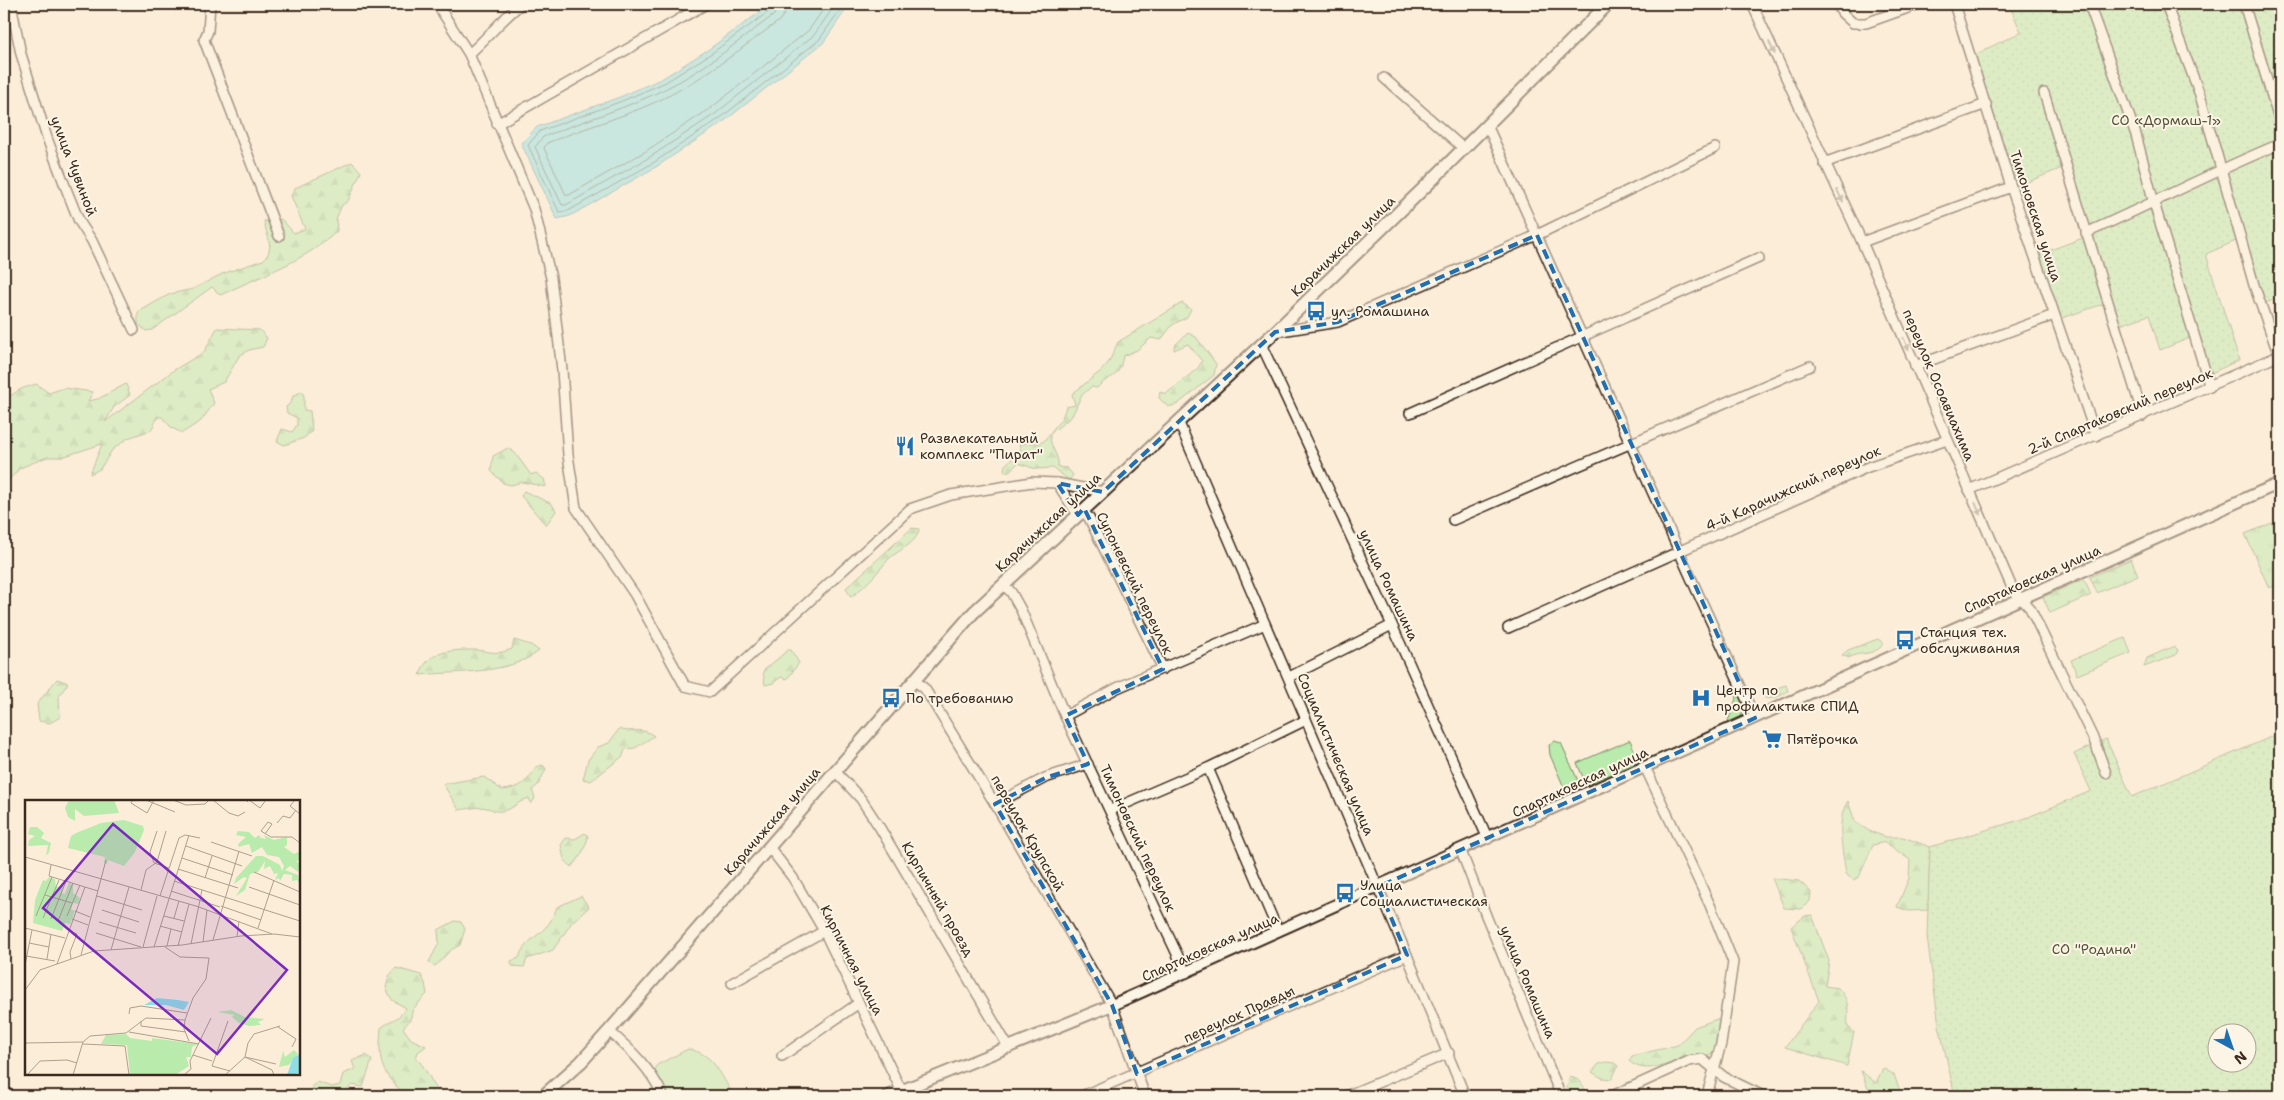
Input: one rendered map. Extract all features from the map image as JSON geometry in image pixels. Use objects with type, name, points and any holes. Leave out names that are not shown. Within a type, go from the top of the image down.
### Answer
[{"type":"main road","name":"Карачижская улица","points":[[543,1096],[581,1062],[609,1031],[973,612],[1275,332],[1464,148],[1608,4]]},
{"type":"street","name":"улица Чувиной","points":[[11,4],[21,54],[54,156],[79,221],[92,241],[134,330]]},
{"type":"street","points":[[210,4],[208,31],[204,40],[279,236]]},
{"type":"street","points":[[437,4],[469,54],[534,209],[551,278],[562,370],[568,455],[576,508],[635,595],[685,686],[710,692],[910,509],[951,495],[1032,482],[1057,483],[1103,492]]},
{"type":"street","points":[[469,54],[501,20],[521,4]]},
{"type":"street","points":[[497,124],[706,4]]},
{"type":"street","name":"переулок Осоавиахима","points":[[1752,4],[1862,242],[2013,590],[2030,608],[2094,740],[2106,773]]},
{"type":"street","points":[[1838,4],[1842,13],[1853,23],[1866,23],[1920,4]]},
{"type":"street","name":"Тимоновская улица","points":[[1954,4],[2011,187],[2096,436]]},
{"type":"street","points":[[2089,4],[2136,135],[2154,203],[2210,387]]},
{"type":"street","points":[[2166,4],[2200,95],[2254,285],[2280,356]]},
{"type":"street","points":[[2244,4],[2280,123]]},
{"type":"street","points":[[1384,78],[1464,148]]},
{"type":"street","points":[[2044,93],[2143,416]]},
{"type":"street","points":[[1824,163],[1986,104]]},
{"type":"street","points":[[1487,125],[1679,554],[1755,718]]},
{"type":"street","points":[[2086,233],[2196,184],[2220,168],[2280,144]]},
{"type":"street","points":[[1275,332],[1338,322],[1537,235],[1714,148]]},
{"type":"street","points":[[1862,242],[2011,187]]},
{"type":"street","points":[[1410,412],[1583,338],[1760,258]]},
{"type":"street","points":[[1915,366],[2054,315]]},
{"type":"street","name":"улица Ромашина","points":[[1261,344],[1392,624],[1488,839]]},
{"type":"street","name":"2-й Спартаковский переулок","points":[[1969,490],[2280,356]]},
{"type":"street","points":[[1453,520],[1810,366]]},
{"type":"street","name":"Социалистическая улица","points":[[1178,423],[1289,676],[1465,1096]]},
{"type":"street","name":"4-й Карачижский переулок","points":[[1508,628],[1679,554],[1868,467],[1947,440]]},
{"type":"street","name":"Супоневский переулок","points":[[1057,483],[1080,512],[1089,518],[1162,669]]},
{"type":"street","name":"Спартаковская улица","points":[[888,1096],[903,1094],[1112,1006],[2280,483]]},
{"type":"street","name":"Тимоновский переулок","points":[[1003,584],[1021,610],[1065,716],[1111,810],[1186,973]]},
{"type":"street","points":[[1065,716],[1116,688],[1265,624]]},
{"type":"street","points":[[1289,676],[1392,624]]},
{"type":"street","name":"переулок Крупской","points":[[914,680],[925,689],[996,804],[1112,1006],[1145,1096]]},
{"type":"street","points":[[1111,810],[1208,768],[1306,720]]},
{"type":"street","points":[[996,804],[1045,778],[1088,764]]},
{"type":"street","points":[[1645,767],[1710,905],[1733,962],[1721,1044],[1708,1091],[1710,1096]]},
{"type":"street","points":[[1208,768],[1278,931]]},
{"type":"street","name":"Кирпичный проезд","points":[[835,771],[861,799],[880,828],[1009,1048]]},
{"type":"street","name":"Кирпичная улица","points":[[769,847],[793,878],[824,931],[903,1094]]},
{"type":"street","name":"улица Ромашина","points":[[1461,851],[1561,1096]]},
{"type":"street","points":[[732,983],[824,931]]},
{"type":"street","name":"переулок Правды","points":[[1082,1096],[1137,1074],[1407,954]]},
{"type":"street","points":[[782,1056],[859,1003]]},
{"type":"street","points":[[609,1031],[632,1052],[655,1078],[663,1096]]},
{"type":"street","points":[[1346,1096],[1448,1053]]},
{"type":"street","points":[[1612,1096],[1689,1061],[1702,1059],[1724,1077],[1763,1096]]},
{"type":"highlighted area","points":[[1537,235],[1755,718],[1378,887],[1407,955],[1137,1074],[1112,1005],[995,804],[1045,778],[1088,764],[1065,716],[1163,669],[1084,508],[1078,515],[1057,483],[1103,492],[1275,332],[1338,322]]},
{"type":"green space","name":"СО «Дормаш-1»","points":[[2009,4],[2280,4],[2280,297],[2259,306],[2238,240],[2206,254],[2239,360],[2203,377],[2190,338],[2160,350],[2149,315],[2117,326],[2109,302],[2059,319],[2040,254],[2085,237],[2062,168],[2018,186],[1974,55],[2021,32]]},
{"type":"green space","points":[[352,162],[361,172],[348,201],[342,205],[336,219],[337,231],[325,241],[298,259],[225,293],[220,295],[212,287],[152,330],[146,331],[138,324],[138,312],[170,294],[193,289],[222,274],[263,260],[267,256],[270,247],[264,221],[281,219],[294,233],[305,229],[291,196],[295,188]]},
{"type":"green space","points":[[1182,303],[1191,309],[1187,317],[1172,325],[1161,340],[1151,338],[1137,350],[1123,356],[1117,373],[1097,388],[1091,387],[1081,396],[1072,416],[1050,434],[1058,467],[1067,468],[1073,475],[1069,480],[1053,468],[1036,469],[1018,463],[1007,473],[1004,470],[1005,465],[1021,451],[1019,444],[1043,442],[1062,418],[1066,407],[1075,405],[1072,394],[1101,371],[1109,362],[1118,342]]},
{"type":"green space","points":[[217,328],[260,330],[267,338],[263,347],[249,350],[239,356],[224,382],[208,389],[214,403],[201,421],[182,433],[172,428],[162,417],[158,417],[151,430],[128,438],[112,450],[100,469],[90,474],[102,444],[62,457],[47,457],[20,468],[4,485],[4,400],[21,389],[36,384],[49,393],[64,388],[93,392],[88,401],[98,399],[126,384],[130,395],[114,407],[105,422],[174,370],[204,352]]},
{"type":"green space","points":[[1188,333],[1196,337],[1216,364],[1214,375],[1178,404],[1168,407],[1159,398],[1160,392],[1166,394],[1198,368],[1202,361],[1188,344],[1174,350],[1174,346]]},
{"type":"green space","points":[[302,391],[304,410],[310,411],[312,431],[304,438],[284,445],[277,441],[282,429],[292,432],[297,425],[297,418],[287,413],[286,407],[291,402],[293,396]]},
{"type":"green space","points":[[508,448],[515,453],[531,475],[536,473],[544,479],[546,487],[522,482],[511,485],[503,483],[491,471],[493,456]]},
{"type":"green space","points":[[524,491],[552,504],[556,511],[546,525],[521,496]]},
{"type":"green space","points":[[2272,523],[2280,543],[2280,584],[2269,588],[2245,534]]},
{"type":"green space","points":[[912,528],[919,529],[915,539],[891,557],[851,597],[846,588]]},
{"type":"green space","points":[[2131,559],[2138,575],[2097,593],[2090,577]]},
{"type":"green space","points":[[2084,579],[2091,595],[2050,613],[2043,597]]},
{"type":"green space","points":[[2125,638],[2131,653],[2077,675],[2071,660]]},
{"type":"green space","points":[[1878,639],[1883,643],[1882,646],[1873,652],[1849,658],[1842,655],[1848,650]]},
{"type":"green space","points":[[514,640],[531,645],[539,651],[527,659],[497,668],[420,675],[427,661],[439,654],[462,650],[506,651],[512,649]]},
{"type":"green space","points":[[2172,647],[2178,650],[2176,655],[2144,667],[2147,658]]},
{"type":"green space","points":[[788,650],[791,650],[799,663],[787,679],[781,677],[773,683],[765,685],[763,671]]},
{"type":"green space","points":[[57,679],[68,683],[59,696],[60,717],[50,723],[39,721],[37,704]]},
{"type":"green space","points":[[1786,685],[1788,691],[1785,693],[1774,698],[1765,698],[1765,692]]},
{"type":"green space","points":[[1738,693],[1744,708],[1741,717],[1727,724]]},
{"type":"green space","points":[[619,729],[645,731],[654,736],[635,748],[625,749],[623,756],[591,781],[583,779],[588,760],[598,747],[609,743]]},
{"type":"green space","name":"СО \"Родина\"","points":[[2280,733],[2280,1096],[1955,1096],[1939,1025],[1927,937],[1930,847],[2026,818],[2091,791],[2074,754],[2106,739],[2132,797]]},
{"type":"green space","points":[[1630,740],[1639,762],[1588,784],[1585,782],[1577,763]]},
{"type":"green space","points":[[1554,741],[1561,743],[1580,785],[1577,790],[1566,789],[1563,785],[1550,755],[1549,745]]},
{"type":"green space","points":[[543,765],[546,769],[538,785],[532,790],[535,798],[531,804],[529,798],[502,811],[480,807],[459,810],[443,784],[484,777],[502,790],[508,789],[522,784],[530,777],[536,767]]},
{"type":"green space","points":[[1848,801],[1855,822],[1869,831],[1886,837],[1903,837],[1930,847],[1928,910],[1909,911],[1897,907],[1909,878],[1910,860],[1885,842],[1873,845],[1859,877],[1853,880],[1846,874],[1841,827],[1844,809]]},
{"type":"green space","points":[[585,833],[588,836],[584,849],[571,867],[564,859],[561,845],[566,838],[575,839]]},
{"type":"green space","points":[[1772,878],[1799,881],[1811,892],[1810,901],[1801,909],[1784,908]]},
{"type":"green space","points":[[581,896],[589,907],[572,922],[553,950],[527,959],[524,967],[512,966],[511,961],[519,958],[528,943],[546,927],[557,907]]},
{"type":"green space","points":[[1812,915],[1829,961],[1825,986],[1838,988],[1842,992],[1848,1010],[1847,1026],[1854,1032],[1847,1066],[1785,1047],[1819,1001],[1791,927],[1805,916]]},
{"type":"green space","points":[[455,921],[461,922],[465,929],[460,945],[449,952],[435,966],[429,962],[439,943],[438,930]]},
{"type":"green space","points":[[396,968],[421,975],[425,983],[427,994],[413,1009],[410,1020],[403,1028],[411,1039],[426,1046],[418,1052],[416,1058],[422,1064],[440,1094],[421,1093],[407,1096],[391,1080],[383,1066],[380,1050],[381,1028],[398,1017],[406,1008],[392,1000],[386,988],[389,976]]},
{"type":"green space","points":[[1717,1019],[1720,1024],[1717,1046],[1711,1054],[1651,1068],[1636,1066],[1629,1061],[1632,1056],[1678,1045],[1695,1027]]},
{"type":"green space","points":[[688,1049],[696,1051],[709,1059],[731,1091],[724,1096],[670,1096],[655,1071],[657,1065]]},
{"type":"green space","points":[[366,1055],[372,1060],[363,1087],[352,1085],[342,1096],[318,1096],[311,1087],[318,1082],[331,1087],[340,1085],[343,1074],[355,1069],[352,1061]]},
{"type":"green space","points":[[1606,1062],[1614,1063],[1618,1066],[1612,1079],[1602,1078],[1592,1072],[1599,1064]]},
{"type":"green space","points":[[1883,1068],[1894,1075],[1902,1096],[1871,1096],[1861,1071],[1876,1083]]},
{"type":"green space","points":[[1570,1077],[1579,1080],[1584,1087],[1582,1093],[1577,1096],[1565,1095]]},
{"type":"water","points":[[771,4],[850,4],[823,43],[722,123],[656,167],[570,216],[557,219],[521,143],[537,127],[620,97],[663,78],[709,49]]},
{"type":"place","name":"ул. Ромашина","points":[[1316,311]]},
{"type":"place","name":"Развлекательный комплекс \"Пират\"","points":[[905,446]]},
{"type":"place","name":"Станция тех. обслуживания","points":[[1905,640]]},
{"type":"place","name":"По требованию","points":[[891,698]]},
{"type":"place","name":"Центр по профилактике СПИД","points":[[1701,698]]},
{"type":"place","name":"Пятёрочка","points":[[1772,739]]},
{"type":"place","name":"Улица Социалистическая","points":[[1345,893]]}]
